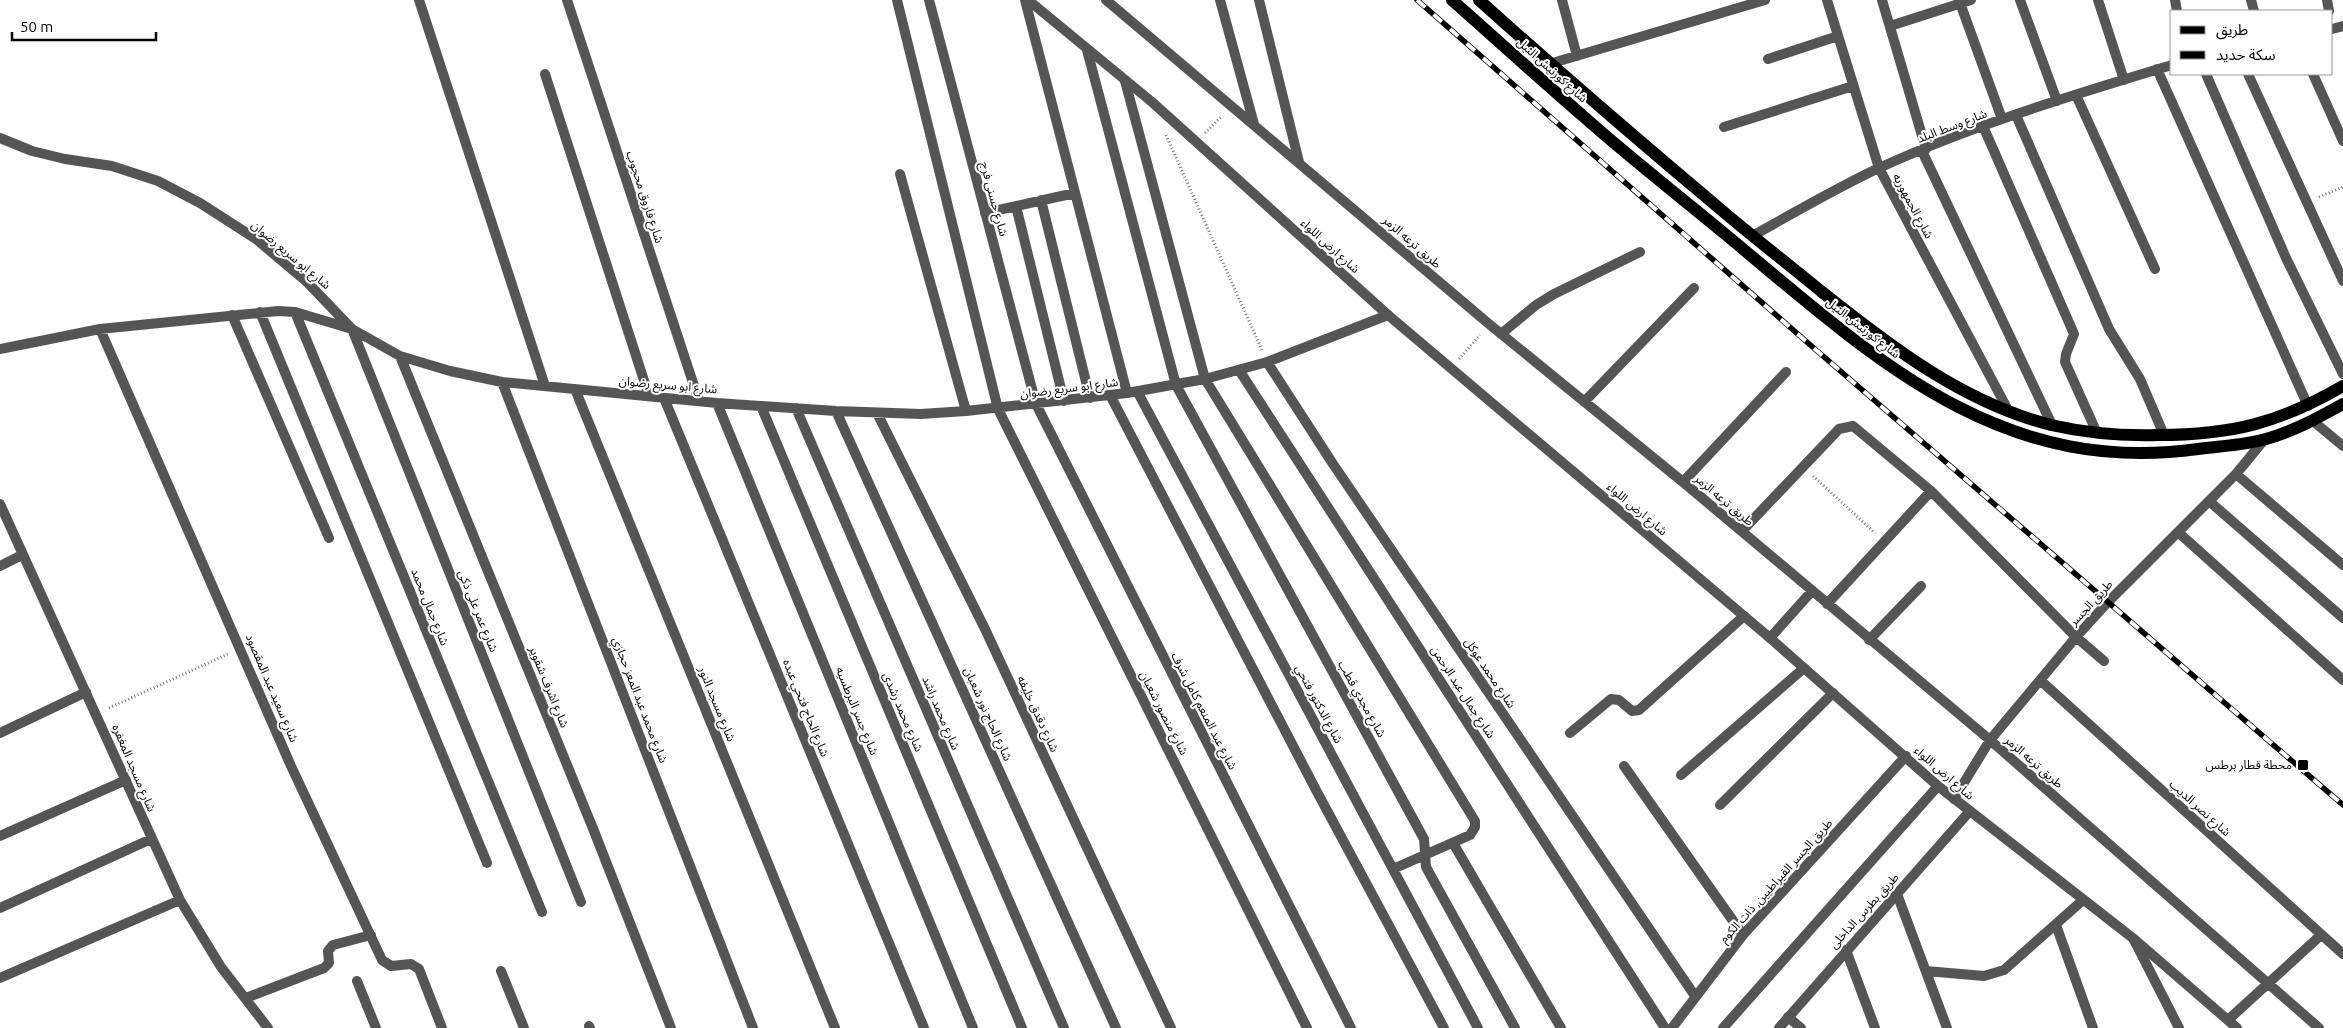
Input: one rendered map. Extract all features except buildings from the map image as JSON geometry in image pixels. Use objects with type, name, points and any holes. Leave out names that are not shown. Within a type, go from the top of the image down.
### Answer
[{"type":"main road","name":"شارع كورنيش النيل","points":[[1452,0],[1584,118],[1856,342],[1905,377],[1956,408],[2028,437],[2083,450],[2114,453],[2170,453],[2264,440],[2313,421],[2343,404]]},
{"type":"main road","name":"شارع كورنيش النيل","points":[[1479,0],[1549,64],[1752,236],[1868,329],[1954,385],[2008,410],[2052,425],[2097,433],[2194,434],[2243,428],[2281,417],[2308,406],[2343,386]]},
{"type":"street","points":[[419,0],[545,386]]},
{"type":"street","name":"شارع فاروق محجوب","points":[[567,0],[699,401]]},
{"type":"street","name":"شارع منصور شعبان","points":[[897,0],[998,409],[1307,1028]]},
{"type":"street","name":"شارع حسنى فرج","points":[[929,0],[1036,404]]},
{"type":"street","name":"شارع ارض اللواء","points":[[1026,0],[1196,142],[1388,315],[1770,638],[1938,786],[2134,939],[2237,1028]]},
{"type":"street","name":"شارع الدكتور فتحي","points":[[1026,0],[1075,193],[1132,392],[1478,1028]]},
{"type":"street","name":"طريق ترعه الزمر","points":[[1106,0],[1489,324],[1683,482],[1990,740],[2319,1028]]},
{"type":"street","points":[[1220,0],[1254,124]]},
{"type":"street","points":[[1259,0],[1299,162]]},
{"type":"street","points":[[1562,0],[1577,56]]},
{"type":"street","points":[[1549,64],[1764,0]]},
{"type":"street","name":"شارع الجمهوريه","points":[[1827,0],[1879,168],[2008,410]]},
{"type":"street","points":[[1882,0],[1924,150],[2052,425]]},
{"type":"street","points":[[2020,0],[2057,101]]},
{"type":"street","points":[[2098,0],[2124,80]]},
{"type":"street","points":[[1890,26],[1963,1],[2002,120]]},
{"type":"street","points":[[1768,59],[1838,36]]},
{"type":"street","name":"شارع مجدي قطب","points":[[1087,50],[1176,385],[1424,839],[1426,867],[1514,1028]]},
{"type":"street","name":"شارع وسط البلد","points":[[1752,236],[1879,168],[1983,126],[2170,66]]},
{"type":"street","points":[[2157,69],[2308,406]]},
{"type":"street","points":[[545,74],[649,396]]},
{"type":"street","points":[[2206,75],[2286,258],[2343,374]]},
{"type":"street","points":[[2248,75],[2343,281]]},
{"type":"street","points":[[2313,75],[2343,141]]},
{"type":"street","points":[[1125,81],[1205,379],[1474,821],[1475,827],[1470,835],[1393,869]]},
{"type":"street","points":[[1724,127],[1853,86]]},
{"type":"street","points":[[2076,95],[2155,269]]},
{"type":"street","points":[[2016,115],[2109,329],[2140,379],[2164,435]]},
{"type":"street","points":[[1983,126],[2074,334],[2065,362],[2097,433]]},
{"type":"street","name":"شارع ابو سريع رضوان","points":[[0,138],[32,151],[65,159],[112,166],[158,181],[200,203],[256,239],[307,282],[352,329],[400,356],[450,371],[502,382],[717,403],[836,411],[877,413],[966,412],[1090,398],[1205,379],[1267,362],[1388,315]]},
{"type":"street","points":[[900,174],[966,412]]},
{"type":"street","points":[[985,213],[1075,193]]},
{"type":"street","points":[[1042,200],[1090,398]]},
{"type":"street","points":[[1016,206],[1064,401]]},
{"type":"street","points":[[1501,334],[1536,305],[1554,294],[1640,252]]},
{"type":"street","points":[[1584,402],[1694,288]]},
{"type":"street","points":[[0,349],[100,329],[260,312],[295,312],[352,329]]},
{"type":"street","points":[[260,312],[487,863]]},
{"type":"street","name":"شارع جمال محمد","points":[[295,312],[542,912]]},
{"type":"street","points":[[232,315],[329,538]]},
{"type":"street","name":"شارع سعيد عبد المقصود","points":[[100,329],[291,766],[371,935],[386,964],[391,966],[411,964],[419,969],[442,1028]]},
{"type":"street","name":"شارع عمر على ذكى","points":[[352,329],[581,902]]},
{"type":"street","name":"شارع اشرف شقوير","points":[[400,356],[594,831],[671,1028]]},
{"type":"street","name":"شارع محمد عوكل","points":[[1267,362],[1338,472],[1695,996]]},
{"type":"street","name":"شارع جمال عبد الرحمن","points":[[1239,370],[1666,1028]]},
{"type":"street","points":[[1683,482],[1786,372]]},
{"type":"street","name":"شارع محمد عبد المعز حجازي","points":[[502,382],[753,1028]]},
{"type":"street","name":"شارع مسجد النور","points":[[575,389],[835,1028]]},
{"type":"street","points":[[1110,395],[1316,790],[1444,1028]]},
{"type":"street","name":"شارع الحاج فتحي عبده","points":[[664,398],[924,1028]]},
{"type":"street","name":"شارع جسر البرطسيه","points":[[717,403],[973,1028]]},
{"type":"street","name":"شارع عبد المنعم كامل شرف","points":[[1036,404],[1351,1028]]},
{"type":"street","name":"شارع محمد رشدى","points":[[761,406],[1022,1028]]},
{"type":"street","name":"شارع محمد راشد","points":[[796,408],[1064,1028]]},
{"type":"street","name":"شارع الحاج نور شعبان","points":[[836,411],[1116,1028]]},
{"type":"street","name":"شارع دقدق خليفه","points":[[877,413],[989,638],[1171,1028]]},
{"type":"street","points":[[2313,421],[2343,446]]},
{"type":"street","points":[[1742,531],[1839,429],[1850,425],[1931,491],[2076,637],[2104,661]]},
{"type":"street","name":"طريق الجسر","points":[[1954,799],[1990,740],[2076,637],[2108,602],[2236,474],[2264,440]]},
{"type":"street","points":[[2236,474],[2343,565]]},
{"type":"street","points":[[1827,604],[1931,491]]},
{"type":"street","points":[[2209,501],[2343,618]]},
{"type":"street","name":"شارع مسجد المغفره","points":[[0,504],[22,555],[97,713],[151,839],[180,900],[221,967],[268,1028]]},
{"type":"street","points":[[2179,533],[2343,680]]},
{"type":"street","points":[[0,566],[22,555]]},
{"type":"street","points":[[1869,640],[1921,586]]},
{"type":"street","points":[[1770,638],[1812,591]]},
{"type":"street","points":[[1570,734],[1611,699],[1622,701],[1630,710],[1639,710],[1744,616]]},
{"type":"street","points":[[1681,775],[1804,668]]},
{"type":"street","name":"شارع نصر الديب","points":[[2040,680],[2343,954]]},
{"type":"street","points":[[0,733],[86,692]]},
{"type":"street","points":[[1720,805],[1833,693]]},
{"type":"street","name":"طريق الجسر القيراطيين, ذات الكوم","points":[[1672,1028],[1743,935],[1906,756]]},
{"type":"street","points":[[1624,766],[1743,935]]},
{"type":"street","points":[[0,836],[126,780]]},
{"type":"street","points":[[1723,1028],[1938,786]]},
{"type":"street","name":"طريق بطرس الداخلى","points":[[1779,1028],[1969,812]]},
{"type":"street","points":[[0,908],[151,839]]},
{"type":"street","points":[[1453,843],[1561,1028]]},
{"type":"street","points":[[1897,894],[1947,1028]]},
{"type":"street","points":[[0,978],[180,900]]},
{"type":"street","points":[[1926,971],[1984,976],[2004,970],[2083,900]]},
{"type":"street","points":[[2056,925],[2093,1028]]},
{"type":"street","points":[[246,998],[324,968],[329,963],[328,951],[333,945],[371,935]]},
{"type":"street","points":[[2228,1020],[2322,935]]},
{"type":"street","points":[[2134,939],[2179,1028]]},
{"type":"street","points":[[1846,950],[1875,1028]]},
{"type":"street","points":[[501,970],[524,1028]]},
{"type":"street","points":[[357,981],[376,1028]]},
{"type":"street","points":[[1788,1017],[1801,1028]]},
{"type":"path","points":[[1196,142],[1231,106]]},
{"type":"path","points":[[1164,129],[1267,362]]},
{"type":"path","points":[[2307,202],[2343,187]]},
{"type":"path","points":[[1451,368],[1489,324]]},
{"type":"path","points":[[1803,467],[1884,541]]},
{"type":"path","points":[[97,713],[241,648]]},
{"type":"railway","points":[[1417,0],[1816,350],[2343,805]]},
{"type":"place","name":"محطة قطار برطس","points":[[2303,765]]}]
